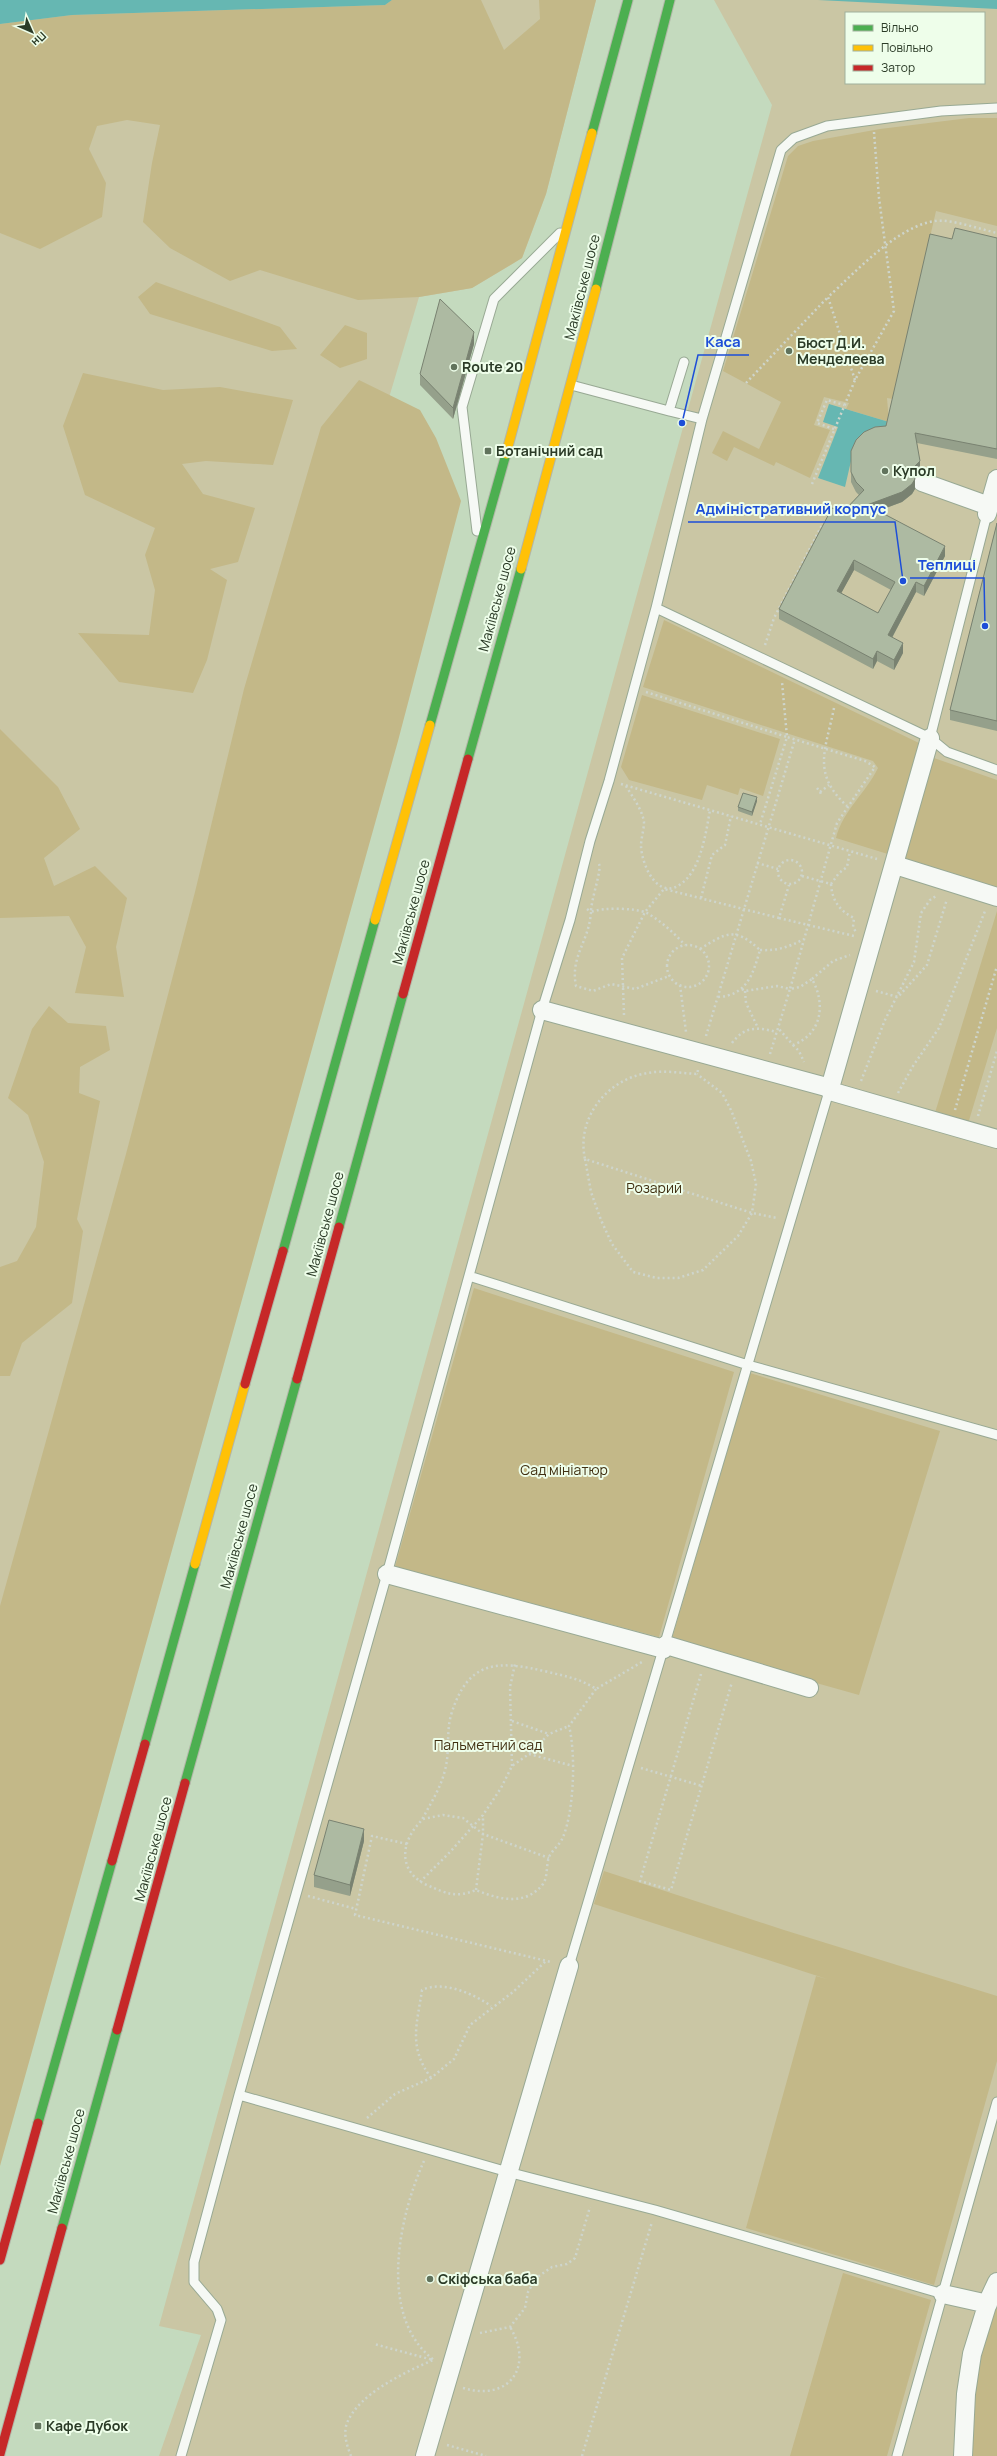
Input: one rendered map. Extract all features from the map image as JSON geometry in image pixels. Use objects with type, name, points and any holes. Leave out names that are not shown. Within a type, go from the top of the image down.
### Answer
[{"type":"main road","name":"Макіївське шосе","points":[[0,2260],[479,547],[568,225],[628,0]]},
{"type":"main road","name":"Макіївське шосе","points":[[0,2454],[571,385],[670,0]]},
{"type":"street","points":[[922,482],[988,510],[997,479]]},
{"type":"street","points":[[830,1089],[874,940],[930,738]]},
{"type":"street","points":[[895,865],[951,885],[994,896]]},
{"type":"street","points":[[542,1010],[830,1089],[853,1098],[893,1110],[997,1139]]},
{"type":"street","points":[[387,1574],[706,1657],[809,1688]]},
{"type":"street","points":[[427,2448],[569,1966]]},
{"type":"street","points":[[963,2456],[966,2394],[972,2354],[988,2304],[997,2282]]},
{"type":"street","points":[[943,2294],[988,2304]]},
{"type":"lane","points":[[181,2456],[221,2320],[217,2309],[194,2282],[194,2262],[239,2095],[387,1574],[542,1010],[575,903],[590,841],[609,781],[656,608],[702,419],[782,150],[794,138],[827,126],[941,111],[997,108]]},
{"type":"lane","points":[[479,547],[462,407],[494,298],[568,225]]},
{"type":"lane","points":[[669,411],[684,362]]},
{"type":"lane","points":[[571,385],[702,419]]},
{"type":"lane","points":[[930,738],[988,510]]},
{"type":"lane","points":[[656,608],[930,738],[947,752],[997,770]]},
{"type":"lane","points":[[569,1966],[830,1089]]},
{"type":"lane","points":[[469,1276],[748,1366],[997,1435]]},
{"type":"lane","points":[[239,2095],[508,2172],[655,2210],[943,2294]]},
{"type":"lane","points":[[897,2456],[997,2102]]},
{"type":"path","points":[[812,484],[855,380],[894,312],[886,244],[878,198],[873,119]]},
{"type":"path","points":[[746,383],[828,297],[886,244],[916,226],[945,220],[997,233]]},
{"type":"path","points":[[828,297],[855,380]]},
{"type":"path","points":[[835,428],[817,423],[827,400],[843,406]]},
{"type":"path","points":[[761,657],[774,618],[823,523]]},
{"type":"path","points":[[760,824],[787,737],[780,668]]},
{"type":"path","points":[[634,689],[826,748],[864,761],[875,767],[847,806],[837,823],[765,1071]]},
{"type":"path","points":[[837,695],[822,764],[829,785],[847,806]]},
{"type":"path","points":[[694,1052],[717,997],[737,934],[756,863],[795,739]]},
{"type":"path","points":[[609,781],[760,824],[895,865]]},
{"type":"path","points":[[820,792],[829,785]]},
{"type":"path","points":[[626,786],[644,821],[641,847],[647,870],[658,886],[664,889],[807,926],[858,937],[853,927],[854,918],[843,913],[831,894],[831,884],[839,873],[847,867],[850,851]]},
{"type":"path","points":[[817,788],[822,796]]},
{"type":"path","points":[[628,1034],[624,1009],[622,958],[645,912],[664,889],[676,888],[688,879],[696,864],[707,831],[710,810]]},
{"type":"path","points":[[701,898],[712,855],[725,844],[731,816]]},
{"type":"path","points":[[590,841],[601,868],[592,893],[588,934],[574,963],[576,986],[592,991],[611,984],[624,988],[635,989],[669,976]]},
{"type":"path","points":[[793,860],[802,867],[802,876],[797,883],[789,885],[779,878],[778,869],[785,861],[793,860]]},
{"type":"path","points":[[756,863],[778,869]]},
{"type":"path","points":[[802,876],[831,884]]},
{"type":"path","points":[[779,918],[789,885]]},
{"type":"path","points":[[898,997],[928,965],[951,885]]},
{"type":"path","points":[[853,1098],[866,1071],[886,1020],[914,962],[921,913],[930,900],[951,885]]},
{"type":"path","points":[[893,1110],[899,1092],[913,1066],[939,1028],[994,896]]},
{"type":"path","points":[[575,903],[591,912]]},
{"type":"path","points":[[591,912],[600,908],[645,912],[676,934],[685,945],[700,949],[708,961],[706,975],[697,984],[691,986],[680,985],[669,976],[667,968],[670,954],[685,945]]},
{"type":"path","points":[[700,949],[723,936],[737,934],[760,950],[773,951],[804,939]]},
{"type":"path","points":[[717,997],[743,990],[777,986],[790,989],[800,987],[833,961],[850,955],[865,938],[874,940]]},
{"type":"path","points":[[758,1028],[746,1003],[743,990],[750,980],[760,950]]},
{"type":"path","points":[[951,1126],[997,966]]},
{"type":"path","points":[[778,1028],[793,1045],[809,1037],[814,1029],[821,1005],[819,992],[812,979]]},
{"type":"path","points":[[680,985],[697,1074]]},
{"type":"path","points":[[860,986],[898,997]]},
{"type":"path","points":[[732,1062],[731,1044],[740,1032],[758,1028],[777,1032]]},
{"type":"path","points":[[973,1133],[997,1051]]},
{"type":"path","points":[[648,1073],[697,1074],[722,1093],[731,1110],[752,1161],[756,1184],[752,1213],[738,1236],[703,1270],[678,1278],[657,1278],[633,1272],[612,1244],[601,1220],[591,1192],[582,1146],[584,1128],[596,1103],[620,1083],[648,1073]]},
{"type":"path","points":[[585,1159],[752,1213],[790,1221]]},
{"type":"path","points":[[512,1766],[529,1754],[549,1734],[568,1726],[596,1689],[665,1647]]},
{"type":"path","points":[[706,1657],[640,1881],[671,1890],[737,1666]]},
{"type":"path","points":[[568,1726],[573,1766],[573,1788],[563,1837],[549,1858],[543,1883],[527,1896],[514,1900],[496,1898],[476,1890],[462,1896],[445,1893],[415,1880],[405,1863],[406,1844],[438,1791],[446,1768],[450,1716],[467,1681],[477,1672],[497,1665],[516,1664],[584,1681],[596,1689]]},
{"type":"path","points":[[420,1882],[483,1814],[502,1788],[512,1766],[510,1687],[516,1664]]},
{"type":"path","points":[[512,1721],[549,1734]]},
{"type":"path","points":[[529,1754],[573,1766]]},
{"type":"path","points":[[630,1765],[702,1786]]},
{"type":"path","points":[[476,1890],[483,1834],[483,1814]]},
{"type":"path","points":[[423,1818],[443,1815],[462,1818],[483,1834],[549,1858]]},
{"type":"path","points":[[406,1844],[372,1836],[355,1915],[569,1966]]},
{"type":"path","points":[[297,1894],[356,1909]]},
{"type":"path","points":[[357,2129],[373,2111],[395,2094],[430,2078],[454,2059],[470,2025],[491,2006],[512,1992],[546,1960]]},
{"type":"path","points":[[430,2078],[420,2063],[414,2032],[422,1990],[429,1986],[464,1992],[478,1997],[491,2006]]},
{"type":"path","points":[[429,2150],[410,2197],[399,2253],[398,2279],[402,2306],[410,2330],[423,2351],[433,2360]]},
{"type":"path","points":[[463,2328],[478,2334],[510,2326],[525,2308],[528,2292],[536,2278],[552,2267],[567,2264],[575,2258],[586,2217],[596,2194]]},
{"type":"path","points":[[582,2456],[655,2210]]},
{"type":"path","points":[[446,2383],[479,2392],[493,2391],[510,2382],[516,2372],[519,2358],[518,2341],[510,2326]]},
{"type":"path","points":[[374,2344],[452,2365]]},
{"type":"path","points":[[351,2456],[346,2442],[347,2424],[355,2409],[392,2380],[433,2360]]},
{"type":"path","points":[[427,2448],[486,2456]]},
{"type":"green space","points":[[0,0],[596,0],[546,194],[522,258],[472,288],[419,297],[388,401],[0,1941]]},
{"type":"green space","points":[[392,0],[481,0],[504,50],[540,19],[539,0],[596,0],[546,194],[522,258],[472,288],[419,297],[358,300],[260,270],[230,281],[170,248],[143,222],[152,163],[160,125],[127,120],[97,126],[89,149],[106,183],[102,217],[40,249],[0,233],[0,24],[72,15],[385,5]]},
{"type":"green space","points":[[714,0],[997,0],[997,2456],[159,2456],[201,2335],[159,2326],[772,105]]},
{"type":"green space","points":[[969,118],[997,118],[997,226],[936,211],[893,399],[887,398],[889,422],[846,409],[849,403],[824,397],[814,425],[830,430],[810,478],[776,462],[774,466],[734,447],[727,461],[712,453],[723,431],[759,449],[781,402],[723,371],[788,156],[798,146],[813,141],[880,129]]},
{"type":"green space","points":[[156,282],[280,327],[297,349],[272,351],[150,314],[138,297]]},
{"type":"green space","points":[[345,325],[367,333],[367,359],[340,368],[320,355]]},
{"type":"green space","points":[[83,373],[163,390],[220,387],[293,400],[273,465],[206,461],[182,464],[203,494],[255,508],[238,562],[210,569],[227,580],[207,660],[193,693],[119,682],[78,633],[149,635],[155,590],[145,555],[155,528],[85,495],[63,426]]},
{"type":"green space","points":[[359,380],[420,410],[436,438],[461,501],[398,741],[0,2166],[0,1606],[126,1154],[195,892],[244,689],[321,427]]},
{"type":"green space","points":[[664,620],[921,744],[891,855],[836,838],[839,828],[849,810],[878,768],[873,761],[643,687]]},
{"type":"green space","points":[[642,695],[780,739],[763,796],[740,788],[738,795],[707,785],[702,800],[629,780],[621,767]]},
{"type":"green space","points":[[0,729],[58,787],[80,829],[44,858],[54,886],[95,866],[127,898],[116,947],[124,997],[75,993],[86,947],[69,916],[0,918]]},
{"type":"green space","points":[[934,758],[997,780],[997,890],[904,861]]},
{"type":"green space","points":[[997,911],[997,1028],[967,1127],[934,1116]]},
{"type":"green space","points":[[49,1006],[68,1023],[106,1026],[110,1050],[80,1067],[79,1093],[100,1101],[77,1219],[83,1231],[72,1303],[22,1343],[10,1376],[0,1376],[0,1267],[17,1261],[36,1227],[44,1162],[28,1115],[8,1098],[32,1029]]},
{"type":"green space","name":"Сад мініатюр","points":[[474,1288],[734,1372],[659,1637],[395,1567]]},
{"type":"green space","points":[[750,1373],[940,1431],[859,1695],[671,1642]]},
{"type":"green space","points":[[604,1871],[784,1930],[997,1996],[997,2061],[934,2285],[746,2228],[816,1976],[827,1979],[594,1904]]},
{"type":"green space","points":[[843,2273],[931,2300],[887,2456],[790,2456]]},
{"type":"green space","points":[[997,2296],[997,2456],[969,2456],[978,2355]]},
{"type":"water","points":[[0,0],[392,0],[385,5],[72,15],[0,24]]},
{"type":"water","points":[[818,0],[997,0],[997,9]]},
{"type":"water","points":[[829,404],[889,422],[886,436],[851,461],[845,487],[818,478],[838,427],[823,422]]},
{"type":"building","points":[[955,228],[997,238],[997,449],[915,433],[920,461],[912,469],[915,479],[912,484],[902,492],[867,505],[945,546],[924,586],[916,582],[888,635],[903,643],[894,660],[877,651],[873,659],[779,609],[832,508],[843,512],[864,490],[856,482],[851,472],[851,451],[856,440],[864,432],[875,427],[886,426],[930,234],[952,239]],"holes":[[[854,560],[895,582],[878,613],[837,591]]]},
{"type":"building","points":[[440,299],[474,332],[453,408],[420,374]]},
{"type":"building","points":[[997,523],[997,721],[950,710]]},
{"type":"building","points":[[743,793],[757,797],[752,812],[738,807]]},
{"type":"building","points":[[329,1820],[364,1829],[350,1885],[314,1875]]},
{"type":"traffic: fast","points":[[592,133],[628,0]]},
{"type":"traffic: fast","points":[[596,289],[670,0]]},
{"type":"traffic: fast","points":[[430,725],[506,454]]},
{"type":"traffic: fast","points":[[468,759],[521,569]]},
{"type":"traffic: fast","points":[[283,1251],[375,920]]},
{"type":"traffic: fast","points":[[339,1227],[403,994]]},
{"type":"traffic: fast","points":[[185,1783],[297,1379]]},
{"type":"traffic: fast","points":[[145,1744],[195,1564]]},
{"type":"traffic: fast","points":[[38,2123],[112,1861]]},
{"type":"traffic: fast","points":[[62,2228],[117,2030]]},
{"type":"traffic: slow","points":[[506,454],[592,133]]},
{"type":"traffic: slow","points":[[521,569],[596,289]]},
{"type":"traffic: slow","points":[[375,920],[430,725]]},
{"type":"traffic: slow","points":[[195,1564],[245,1384]]},
{"type":"traffic: jam","points":[[403,994],[468,759]]},
{"type":"traffic: jam","points":[[297,1379],[339,1227]]},
{"type":"traffic: jam","points":[[245,1384],[283,1251]]},
{"type":"traffic: jam","points":[[112,1861],[145,1744]]},
{"type":"traffic: jam","points":[[117,2030],[185,1783]]},
{"type":"traffic: jam","points":[[0,2260],[38,2123]]},
{"type":"traffic: jam","points":[[0,2454],[62,2228]]},
{"type":"place","name":"Бюст Д.И. Менделеева","points":[[789,351]]},
{"type":"place","name":"Route 20","points":[[454,367]]},
{"type":"place","name":"Каса","points":[[682,423]]},
{"type":"place","name":"Ботанічний сад","points":[[488,451]]},
{"type":"place","name":"Купол","points":[[885,471]]},
{"type":"place","name":"Адміністративний корпус","points":[[903,581]]},
{"type":"place","name":"Теплиці","points":[[985,626]]},
{"type":"place","name":"Скіфська баба","points":[[430,2279]]},
{"type":"place","name":"Кафе Дубок","points":[[38,2426]]},
{"type":"park label","name":"Розарий","points":[[654,1188]]},
{"type":"park label","name":"Пальметний сад","points":[[488,1745]]}]
